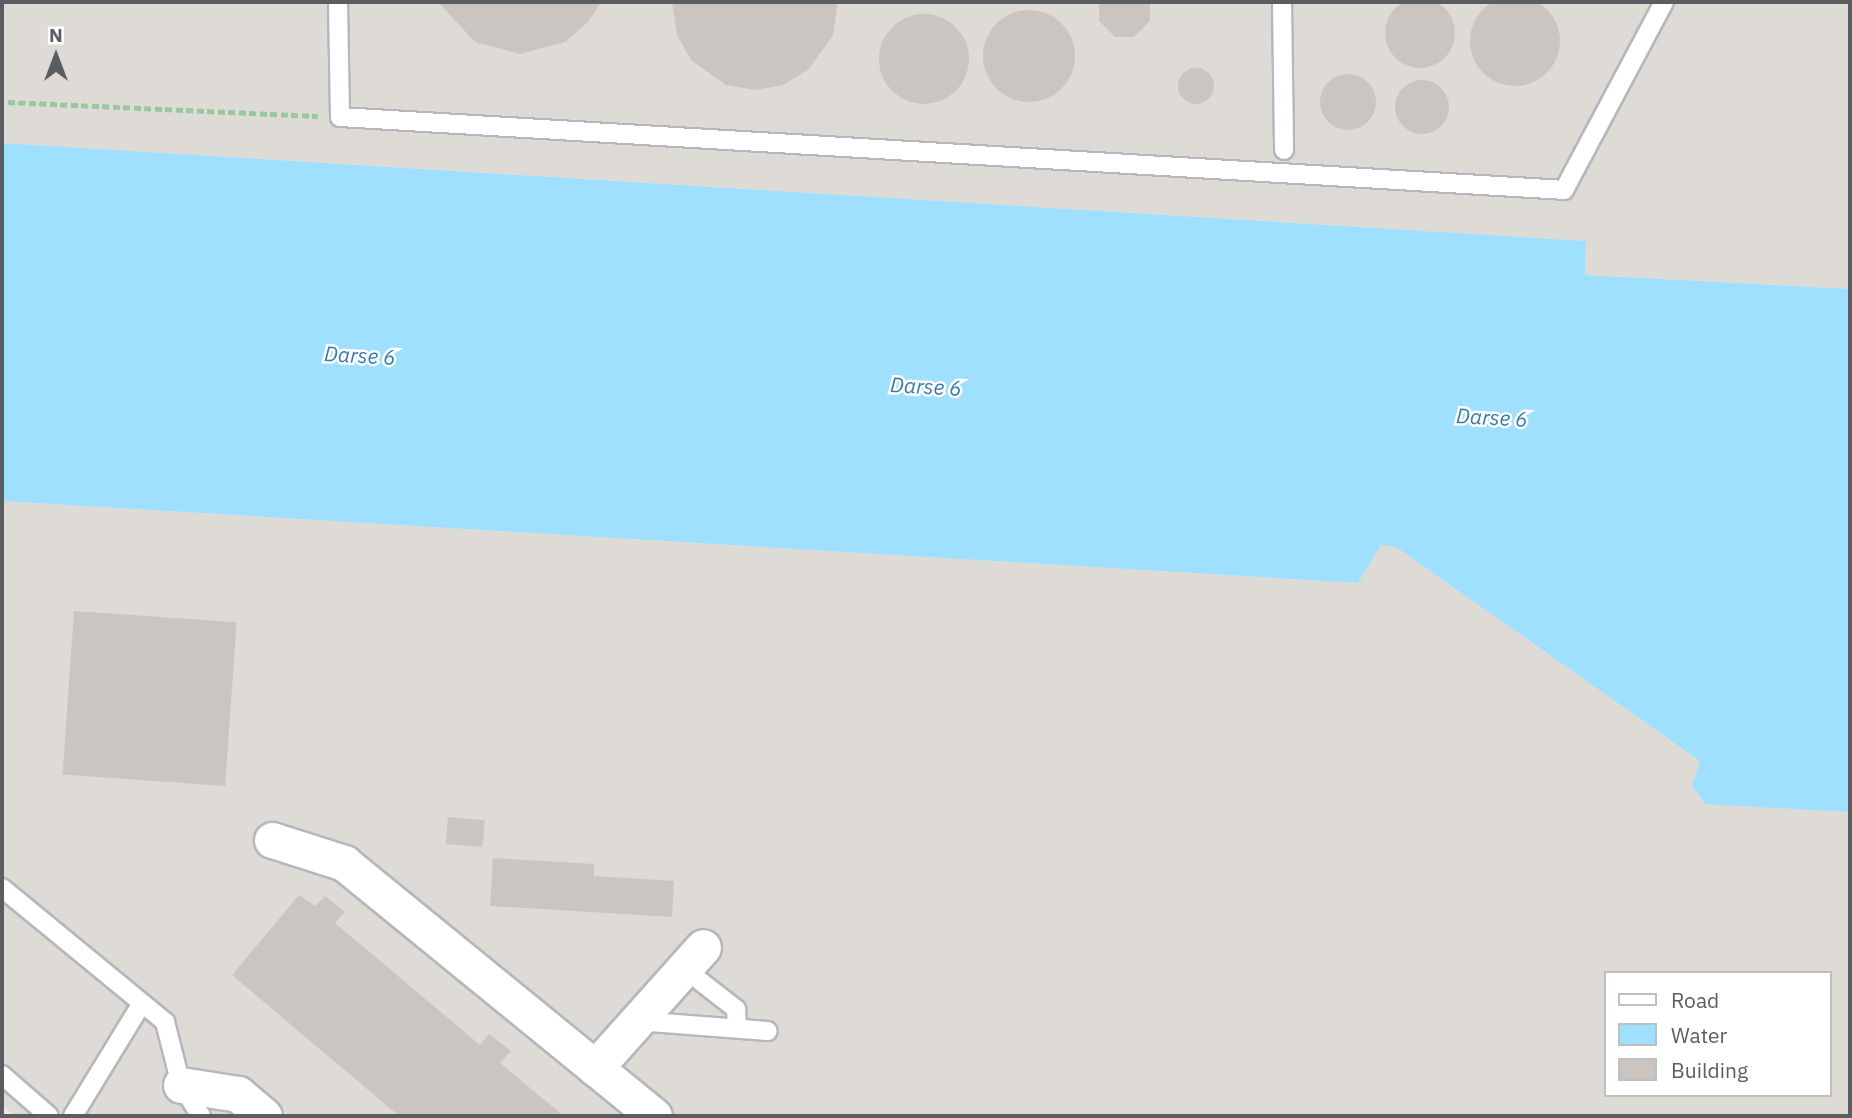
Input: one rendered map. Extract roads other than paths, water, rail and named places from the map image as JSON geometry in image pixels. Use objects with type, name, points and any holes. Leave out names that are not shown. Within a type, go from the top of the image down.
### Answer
[{"type":"street","points":[[272,840],[344,863],[654,1116]]},
{"type":"street","points":[[595,1068],[703,947]]},
{"type":"street","points":[[181,1086],[238,1094],[264,1116]]},
{"type":"lane","points":[[338,2],[340,117],[1564,190],[1664,2]]},
{"type":"lane","points":[[1282,2],[1284,150]]},
{"type":"lane","points":[[2,888],[165,1022],[181,1086],[201,1116]]},
{"type":"lane","points":[[700,981],[736,1009],[737,1028]]},
{"type":"lane","points":[[73,1116],[142,1003]]},
{"type":"lane","points":[[637,1021],[768,1031]]},
{"type":"lane","points":[[2,1075],[49,1116]]},
{"type":"water","name":"Darse 6","points":[[2,143],[1586,241],[1585,275],[1850,289],[1850,812],[1705,804],[1692,786],[1700,761],[1396,547],[1381,545],[1358,583],[2,501]]}]
